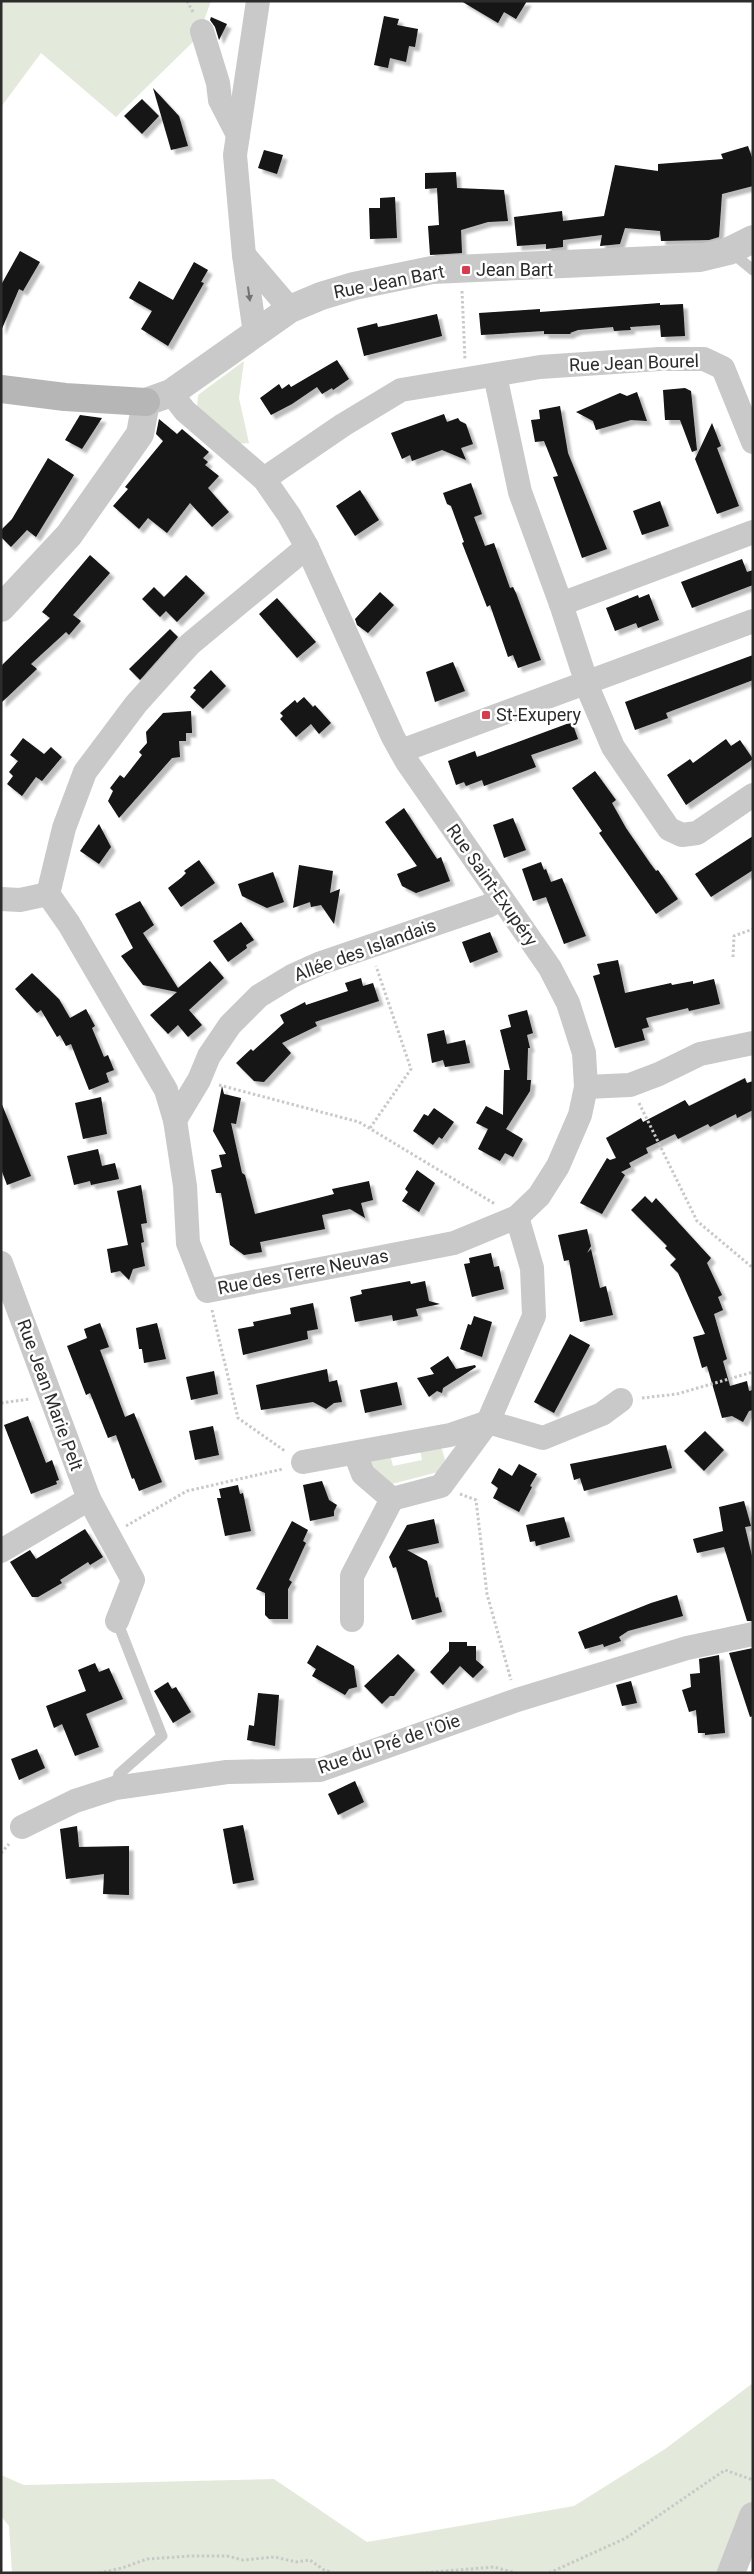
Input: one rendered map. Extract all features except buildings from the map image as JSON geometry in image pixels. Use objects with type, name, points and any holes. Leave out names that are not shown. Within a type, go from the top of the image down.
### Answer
[{"type":"main road","points":[[1,389],[65,397],[146,402]]},
{"type":"street","points":[[255,334],[244,255],[235,155],[258,1]]},
{"type":"street","points":[[202,31],[218,83],[220,100],[238,135]]},
{"type":"street","name":"Rue Jean Bart","points":[[146,402],[171,393],[290,309],[321,296],[354,286],[432,270],[700,258],[741,245]]},
{"type":"street","points":[[244,255],[290,309]]},
{"type":"street","name":"Rue Jean Bourel","points":[[264,479],[343,425],[401,390],[540,367],[659,359],[704,359],[723,368],[753,442]]},
{"type":"street","points":[[495,375],[520,492],[561,604],[586,681],[612,747],[669,829],[682,835],[697,833],[753,795]]},
{"type":"street","name":"Rue Saint-Exupéry","points":[[171,393],[185,411],[264,479],[307,546],[400,751],[550,968],[568,1003],[584,1053],[586,1087],[580,1115],[558,1166],[539,1196],[517,1218]]},
{"type":"street","points":[[1,608],[74,528],[140,434],[146,402]]},
{"type":"street","points":[[561,604],[753,532]]},
{"type":"street","points":[[1,899],[20,900],[48,894],[64,828],[85,772],[119,726],[136,704],[190,644],[307,546]]},
{"type":"street","points":[[400,751],[753,621]]},
{"type":"street","name":"Rue des Terre Neuvas","points":[[48,894],[69,924],[166,1090],[175,1120],[185,1186],[188,1243],[207,1291],[454,1243],[517,1218]]},
{"type":"street","name":"Allée des Islandais","points":[[175,1120],[199,1080],[210,1056],[230,1025],[259,996],[306,969],[488,906],[501,899]]},
{"type":"street","points":[[586,1087],[630,1085],[659,1074],[700,1054],[753,1043]]},
{"type":"street","points":[[352,1620],[352,1576],[392,1499],[441,1486],[488,1422],[534,1316],[532,1268],[517,1218]]},
{"type":"street","name":"Rue Jean Marie Pelt","points":[[1,1263],[89,1499],[133,1580],[117,1621]]},
{"type":"street","points":[[302,1462],[450,1435],[488,1422],[544,1438],[602,1414],[622,1400]]},
{"type":"street","points":[[355,1453],[363,1474],[392,1499]]},
{"type":"street","points":[[1,1551],[89,1499]]},
{"type":"street","name":"Rue du Pré de l'Oie","points":[[22,1827],[75,1801],[115,1788],[227,1772],[320,1770],[517,1700],[687,1648],[753,1634]]},
{"type":"street","points":[[731,2573],[753,2516]]},
{"type":"lane","points":[[741,245],[753,270]]},
{"type":"lane","name":"Rue Jean Marie Pelt","points":[[115,1788],[119,1774],[162,1736],[117,1621]]},
{"type":"path","points":[[462,290],[466,378]]},
{"type":"path","points":[[733,958],[734,936],[753,928]]},
{"type":"path","points":[[369,946],[411,1069],[370,1129]]},
{"type":"path","points":[[199,1080],[359,1122],[517,1218]]},
{"type":"path","points":[[630,1085],[697,1221],[753,1268]]},
{"type":"path","points":[[207,1291],[238,1418],[302,1462]]},
{"type":"path","points":[[622,1400],[677,1394],[753,1372]]},
{"type":"path","points":[[1,1404],[51,1395]]},
{"type":"path","points":[[110,1536],[187,1492],[274,1472],[302,1462]]},
{"type":"path","points":[[441,1486],[476,1500],[487,1594],[517,1700]]},
{"type":"path","points":[[549,2573],[626,2538],[725,2470],[753,2480]]},
{"type":"path","points":[[99,2573],[122,2568],[147,2559],[191,2556],[227,2556],[243,2560],[275,2557],[296,2562],[310,2560],[324,2570],[333,2573]]},
{"type":"path","points":[[421,2573],[494,2567],[516,2573]]},
{"type":"shaded area","points":[[1,1],[211,1],[198,37],[116,117],[41,53],[1,107]]},
{"type":"shaded area","points":[[244,361],[239,398],[249,443],[237,444],[197,408],[198,395]]},
{"type":"shaded area","points":[[419,1445],[442,1449],[445,1460],[438,1472],[388,1485],[373,1476],[371,1462],[389,1451],[393,1466],[422,1460]]},
{"type":"shaded area","points":[[753,2383],[753,2507],[719,2573],[12,2573],[9,2526],[1,2516],[1,2475],[24,2485],[274,2479],[367,2542],[574,2506],[665,2449]]},
{"type":"place","name":"Jean Bart","points":[[466,270]]},
{"type":"place","name":"St-Exupery","points":[[486,715]]}]
